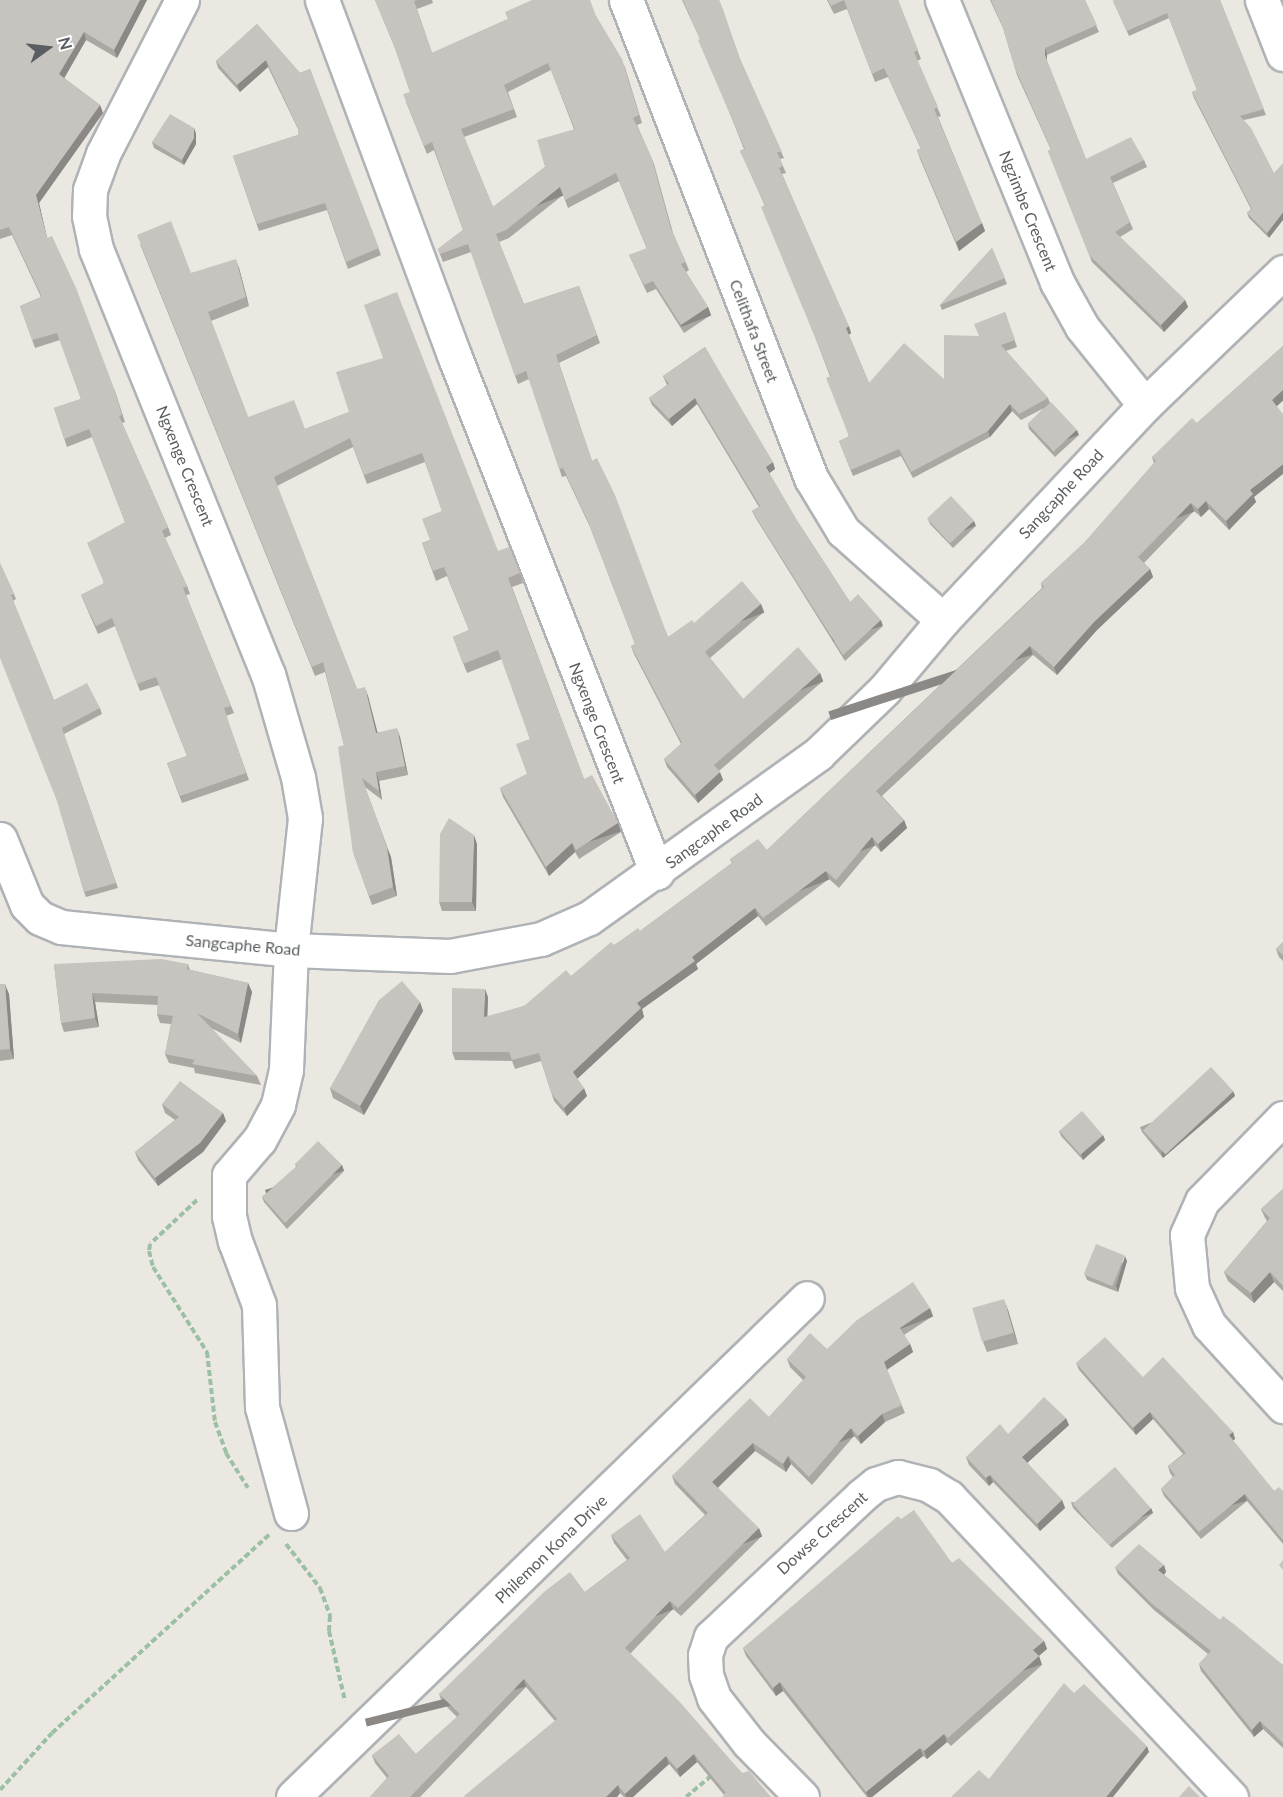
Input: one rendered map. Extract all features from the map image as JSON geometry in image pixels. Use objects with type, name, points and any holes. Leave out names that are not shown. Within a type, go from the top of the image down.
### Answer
[{"type":"street","name":"Ngxenge Crescent","points":[[182,0],[103,154],[90,190],[89,216],[96,249],[240,603],[286,735],[305,818],[291,950],[286,1070],[278,1105],[259,1140],[229,1175]]},
{"type":"street","name":"Ngxenge Crescent","points":[[322,0],[458,366],[657,873]]},
{"type":"street","name":"Celithafa Street","points":[[626,0],[811,478],[843,531],[943,620]]},
{"type":"street","name":"Ngzimbe Crescent","points":[[942,0],[1057,282],[1082,327],[1145,405]]},
{"type":"street","points":[[1262,0],[1283,54]]},
{"type":"street","name":"Sangcaphe Road","points":[[0,839],[27,905],[40,918],[61,927],[291,950],[450,956],[498,949],[541,939],[589,918],[657,873],[818,754],[885,688],[943,620],[1145,405],[1283,272]]},
{"type":"street","points":[[1283,1118],[1202,1201],[1186,1235],[1192,1288],[1209,1325],[1283,1406]]},
{"type":"street","points":[[229,1175],[229,1216],[235,1241],[259,1305],[262,1407],[283,1522]]},
{"type":"street","name":"Philemon Kona Drive","points":[[292,1797],[807,1298]]},
{"type":"street","name":"Dowse Crescent","points":[[802,1797],[749,1743],[714,1698],[708,1683],[705,1656],[711,1637],[861,1496],[876,1484],[898,1477],[929,1485],[949,1497],[1231,1797]]},
{"type":"path","points":[[229,1175],[185,1210],[150,1244],[149,1251],[153,1267],[207,1352],[215,1422],[226,1453],[250,1491]]},
{"type":"path","points":[[0,1790],[52,1733],[283,1522],[320,1588],[330,1616],[329,1631],[345,1690],[348,1745]]},
{"type":"path","points":[[686,1797],[749,1743]]},
{"type":"building","points":[[0,0],[140,0],[114,50],[84,32],[59,74],[100,105],[36,195],[47,238],[52,236],[76,288],[112,383],[122,415],[119,416],[168,527],[162,531],[187,586],[183,588],[231,706],[224,708],[246,773],[180,796],[167,763],[187,756],[156,677],[137,684],[112,618],[96,626],[81,595],[104,583],[87,543],[125,522],[89,429],[64,439],[54,408],[81,399],[57,333],[32,340],[20,306],[42,297],[9,227],[0,230]]},
{"type":"building","points":[[375,0],[417,0],[414,1],[432,53],[508,19],[505,12],[532,0],[590,0],[596,16],[622,59],[639,115],[633,118],[651,156],[671,229],[686,262],[681,264],[708,307],[681,325],[653,281],[644,285],[629,255],[647,248],[616,173],[565,200],[560,187],[506,230],[496,234],[524,304],[579,286],[597,335],[556,355],[592,461],[597,458],[615,495],[668,637],[692,620],[694,623],[742,581],[761,604],[705,652],[743,699],[798,647],[820,673],[714,765],[720,772],[695,795],[664,759],[682,743],[631,646],[635,644],[587,519],[563,468],[559,469],[526,371],[515,376],[468,244],[440,254],[438,249],[463,230],[432,142],[424,146],[403,94],[410,92]],"holes":[[[548,63],[575,129],[537,140],[545,167],[493,207],[461,129],[514,109],[504,85]]]},
{"type":"building","points":[[683,0],[719,0],[739,57],[782,152],[777,152],[783,166],[779,168],[849,326],[846,328],[869,383],[904,343],[944,379],[944,335],[979,336],[974,324],[1005,312],[1015,340],[1001,345],[1048,398],[1019,414],[1010,404],[988,431],[911,472],[899,449],[851,470],[839,441],[849,436],[826,378],[831,376],[761,207],[765,205],[740,151],[745,149]]},
{"type":"building","points":[[828,0],[844,0],[831,6]]},
{"type":"building","points":[[844,0],[898,0],[918,50],[914,52],[938,107],[934,109],[982,223],[956,242],[917,150],[921,148],[884,68],[872,74]]},
{"type":"building","points":[[991,0],[1085,0],[1097,25],[1045,48],[1045,55],[1086,159],[1131,137],[1144,160],[1110,177],[1130,222],[1115,232],[1185,300],[1161,325],[1089,255],[1048,151],[1051,149],[1015,68],[1002,25]]},
{"type":"building","points":[[1114,0],[1220,0],[1264,109],[1240,116],[1251,128],[1274,173],[1283,163],[1283,212],[1267,233],[1247,213],[1252,209],[1192,92],[1197,90],[1167,13],[1127,31]]},
{"type":"building","points":[[257,24],[300,73],[310,69],[379,248],[346,262],[325,203],[257,224],[233,156],[298,135],[298,128],[266,60],[237,85],[216,61]]},
{"type":"building","points":[[170,114],[194,128],[194,138],[182,160],[152,142]]},
{"type":"building","points":[[171,221],[191,273],[236,259],[246,297],[208,312],[248,417],[294,400],[305,429],[349,412],[336,372],[383,358],[364,305],[397,292],[498,551],[509,547],[520,573],[508,578],[584,779],[592,775],[618,823],[576,850],[572,843],[546,867],[500,788],[527,774],[516,744],[530,739],[498,650],[463,664],[453,637],[469,630],[444,567],[433,571],[422,543],[430,540],[422,519],[442,511],[422,453],[364,475],[350,438],[274,477],[357,689],[365,687],[376,733],[397,728],[405,766],[376,772],[379,791],[362,778],[387,848],[393,887],[369,896],[353,852],[338,747],[344,745],[323,662],[312,667],[137,235]]},
{"type":"building","points":[[992,248],[1005,278],[940,305]]},
{"type":"building","points":[[1283,346],[1283,390],[1272,400],[1283,414],[1283,464],[1250,490],[1253,494],[1226,521],[1206,501],[1198,509],[1191,503],[1138,557],[1150,569],[1094,622],[1054,667],[1030,646],[876,791],[904,820],[878,844],[872,837],[836,880],[826,871],[763,918],[755,908],[692,957],[695,961],[637,1003],[641,1008],[573,1072],[584,1088],[564,1108],[551,1093],[539,1053],[512,1060],[509,1052],[452,1052],[452,988],[485,989],[484,1017],[524,1006],[566,970],[571,976],[611,942],[614,945],[638,928],[640,931],[733,862],[730,859],[758,839],[767,850],[1044,587],[1041,583],[1085,542],[1156,461],[1152,457],[1192,418],[1197,423]]},
{"type":"building","points":[[705,347],[773,462],[766,467],[796,519],[850,602],[858,594],[881,620],[843,655],[752,511],[760,506],[695,398],[669,419],[649,398],[669,384],[663,376]]},
{"type":"building","points":[[1051,402],[1077,430],[1054,452],[1028,424]]},
{"type":"building","points":[[951,496],[974,521],[950,543],[927,519]]},
{"type":"building","points":[[0,563],[54,700],[87,683],[100,708],[62,728],[116,883],[84,892],[57,801],[0,658]]},
{"type":"building","points":[[449,818],[474,835],[472,902],[439,902],[440,834]]},
{"type":"building","points":[[1283,942],[1283,955],[1276,949]]},
{"type":"building","points":[[161,959],[188,964],[187,969],[248,983],[238,1034],[197,1013],[257,1076],[192,1064],[195,1060],[165,1054],[173,1016],[157,1014],[158,996],[92,993],[95,1018],[61,1023],[54,964]]},
{"type":"building","points":[[402,981],[420,1002],[360,1106],[330,1088],[379,1000]]},
{"type":"building","points":[[0,984],[5,984],[10,1049],[0,1050]]},
{"type":"building","points":[[1211,1067],[1234,1091],[1165,1155],[1143,1130]]},
{"type":"building","points":[[180,1081],[223,1113],[200,1143],[155,1178],[135,1152],[179,1117],[162,1104]]},
{"type":"building","points":[[1082,1111],[1103,1135],[1080,1155],[1059,1131]]},
{"type":"building","points":[[318,1141],[342,1165],[285,1223],[262,1197],[297,1166],[295,1164]]},
{"type":"building","points":[[1283,1189],[1283,1286],[1270,1272],[1251,1293],[1224,1272],[1270,1218],[1261,1209]]},
{"type":"building","points":[[1096,1244],[1125,1256],[1112,1286],[1084,1275]]},
{"type":"building","points":[[913,1282],[930,1308],[900,1328],[910,1344],[884,1362],[902,1405],[882,1414],[858,1436],[851,1428],[809,1477],[788,1456],[783,1464],[753,1443],[712,1482],[759,1528],[678,1608],[670,1601],[625,1648],[678,1700],[742,1773],[749,1771],[771,1797],[722,1797],[726,1793],[694,1754],[677,1769],[666,1756],[625,1794],[618,1785],[606,1797],[465,1797],[557,1719],[524,1679],[410,1797],[370,1797],[389,1776],[372,1755],[399,1734],[416,1754],[460,1714],[439,1694],[544,1592],[570,1572],[585,1592],[630,1558],[611,1535],[640,1514],[665,1552],[708,1513],[672,1476],[750,1398],[769,1417],[806,1377],[787,1359],[810,1333],[827,1349],[857,1320]]},
{"type":"building","points":[[1004,1299],[1014,1333],[982,1342],[972,1308]]},
{"type":"building","points":[[1105,1337],[1143,1377],[1163,1357],[1233,1432],[1229,1435],[1274,1491],[1279,1487],[1283,1491],[1283,1540],[1245,1494],[1199,1532],[1161,1489],[1175,1475],[1168,1466],[1186,1453],[1150,1412],[1133,1428],[1076,1363]]},
{"type":"building","points":[[1044,1397],[1066,1418],[1022,1457],[1062,1500],[1037,1524],[990,1475],[986,1478],[966,1457],[1000,1424],[1008,1434]]},
{"type":"building","points":[[1115,1467],[1151,1509],[1109,1545],[1073,1504]]},
{"type":"building","points":[[914,1510],[952,1563],[959,1558],[1044,1641],[1033,1650],[1039,1656],[948,1738],[944,1734],[924,1751],[920,1748],[866,1792],[780,1682],[773,1688],[743,1648],[898,1516],[901,1519]]},
{"type":"building","points":[[1139,1544],[1164,1565],[1158,1570],[1220,1620],[1223,1616],[1235,1625],[1283,1665],[1283,1743],[1260,1721],[1252,1730],[1199,1664],[1211,1651],[1151,1603],[1115,1567]]},
{"type":"building","points":[[1064,1683],[1074,1693],[1084,1684],[1147,1746],[1106,1797],[951,1797],[979,1770],[989,1779]]},
{"type":"building","points":[[1189,1786],[1200,1797],[1179,1797]]}]
